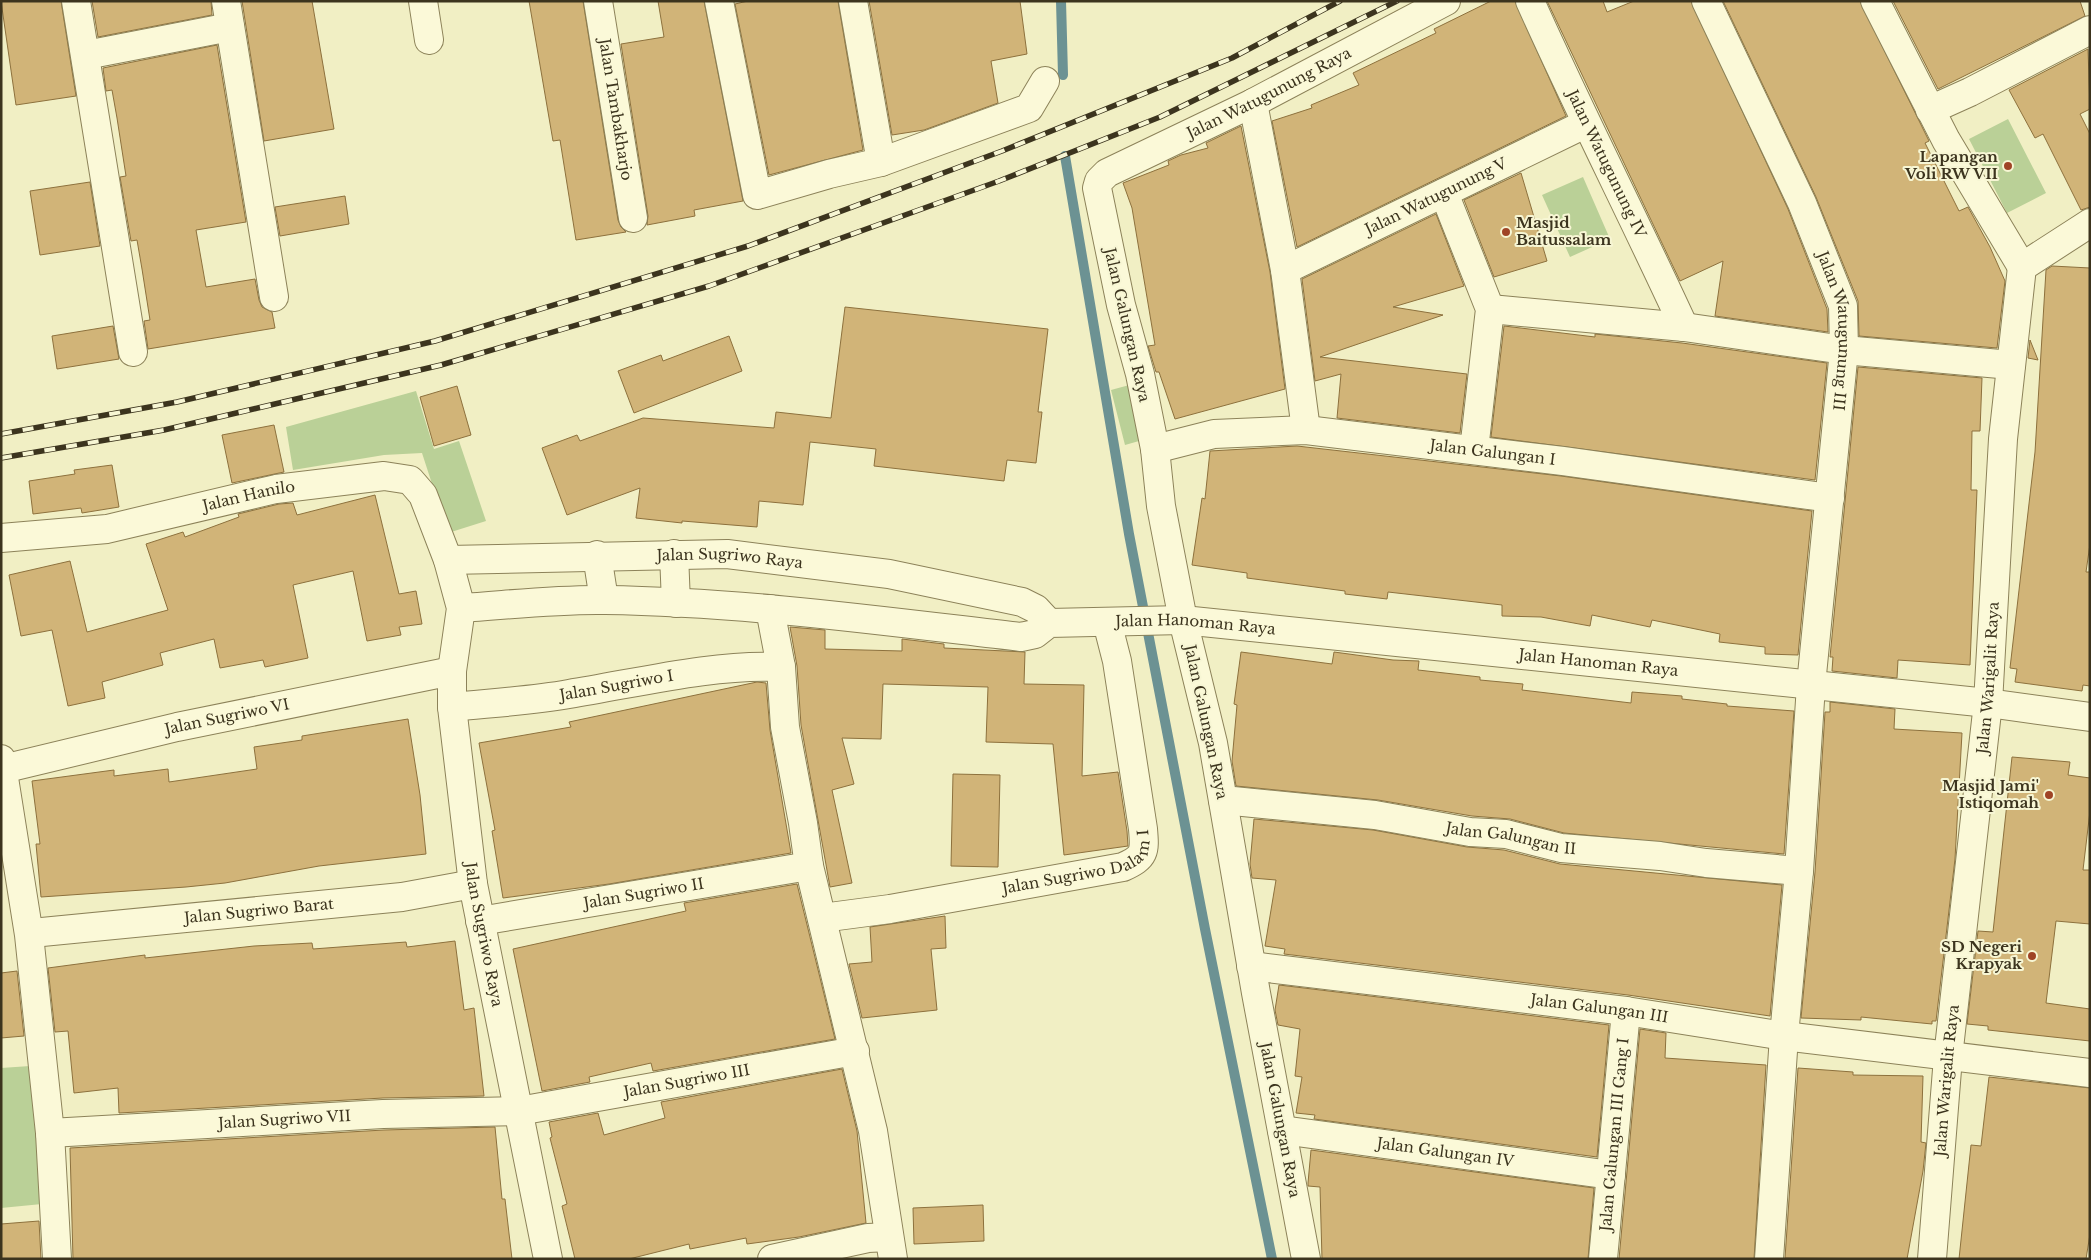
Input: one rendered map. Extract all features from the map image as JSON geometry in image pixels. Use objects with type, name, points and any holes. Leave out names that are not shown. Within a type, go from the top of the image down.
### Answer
[{"type":"street","points":[[76,1],[132,352]]},
{"type":"street","points":[[423,1],[429,40]]},
{"type":"street","name":"Jalan Tambakharjo","points":[[598,1],[633,218]]},
{"type":"street","points":[[719,1],[757,195],[829,174],[882,162],[1029,108],[1045,81]]},
{"type":"street","points":[[853,1],[882,162]]},
{"type":"street","name":"Jalan Watugunung Raya","points":[[1097,188],[1099,181],[1107,173],[1253,102],[1446,1]]},
{"type":"street","name":"Jalan Watugunung IV","points":[[1530,1],[1586,124],[1636,223],[1684,327]]},
{"type":"street","name":"Jalan Watugunung III","points":[[1706,1],[1802,203],[1843,306],[1844,350],[1811,685]]},
{"type":"street","points":[[1875,1],[1930,110],[2022,267],[2090,223]]},
{"type":"street","points":[[86,56],[228,14],[274,297]]},
{"type":"street","points":[[1930,110],[1970,92],[2090,30]]},
{"type":"street","points":[[1253,102],[1285,270],[1306,430]]},
{"type":"street","name":"Jalan Watugunung V","points":[[1285,270],[1586,124]]},
{"type":"street","name":"Jalan Galungan Raya","points":[[1097,188],[1155,449],[1176,620],[1213,743],[1251,966],[1306,1259]]},
{"type":"street","points":[[1444,193],[1490,310],[1474,450]]},
{"type":"street","name":"Jalan Warigalit Raya","points":[[1932,1259],[1948,1057],[1988,703],[2002,439],[2022,267]]},
{"type":"street","points":[[1490,310],[1684,327],[1844,350],[2011,365]]},
{"type":"street","name":"Jalan Galungan I","points":[[1155,449],[1214,434],[1306,430],[1474,450],[1830,498]]},
{"type":"street","name":"Jalan Hanilo","points":[[1,538],[107,529],[276,489],[384,476],[410,480],[423,495],[448,560]]},
{"type":"street","points":[[674,554],[676,603]]},
{"type":"street","name":"Jalan Sugriwo Raya","points":[[548,1259],[473,884],[452,707],[452,671],[461,608],[448,560],[597,555],[727,554],[889,574],[1022,602],[1036,609],[1049,623]]},
{"type":"street","points":[[597,555],[604,600]]},
{"type":"street","points":[[461,608],[604,600],[676,603],[770,609],[1021,637],[1035,634],[1049,623],[1109,622]]},
{"type":"street","points":[[770,609],[781,667],[785,727],[804,823],[809,866],[873,1131],[891,1248]]},
{"type":"street","name":"Jalan Hanoman Raya","points":[[1109,622],[1176,620],[1988,703],[2090,718]]},
{"type":"street","name":"Jalan Sugriwo Dalam I","points":[[822,918],[890,909],[1124,867],[1140,857],[1145,850],[1144,829],[1109,622]]},
{"type":"street","name":"Jalan Sugriwo I","points":[[452,707],[567,695],[675,676],[765,666],[781,667]]},
{"type":"street","name":"Jalan Sugriwo VI","points":[[2,764],[452,671]]},
{"type":"street","points":[[1769,1259],[1784,1036],[1799,871],[1811,685]]},
{"type":"street","points":[[2,764],[28,935],[50,1134],[57,1259]]},
{"type":"street","name":"Jalan Galungan II","points":[[1223,800],[1375,815],[1470,832],[1506,834],[1561,848],[1660,856],[1799,871]]},
{"type":"street","name":"Jalan Sugriwo II","points":[[480,921],[809,866]]},
{"type":"street","name":"Jalan Sugriwo Barat","points":[[42,932],[402,897],[473,884]]},
{"type":"street","name":"Jalan Galungan III","points":[[1251,966],[1626,1011],[1784,1036],[2090,1073]]},
{"type":"street","name":"Jalan Galungan III Gang I","points":[[1603,1259],[1626,1011]]},
{"type":"street","name":"Jalan Sugriwo III","points":[[519,1111],[855,1051]]},
{"type":"street","name":"Jalan Sugriwo VII","points":[[50,1134],[383,1114],[519,1111]]},
{"type":"street","name":"Jalan Galungan IV","points":[[1282,1130],[1610,1175]]},
{"type":"street","points":[[772,1259],[868,1238],[891,1248]]},
{"type":"green space","name":"Lapangan Voli RW VII","points":[[2008,119],[2046,193],[2007,213],[1969,139]]},
{"type":"green space","points":[[1583,177],[1610,239],[1570,257],[1542,195]]},
{"type":"green space","points":[[1133,384],[1146,439],[1125,445],[1111,390]]},
{"type":"green space","points":[[416,391],[434,449],[459,441],[486,521],[448,533],[422,453],[384,455],[293,470],[286,427]]},
{"type":"green space","points":[[30,1066],[42,1204],[1,1208],[1,1068]]},
{"type":"building","points":[[1,1],[61,1],[76,96],[16,105]]},
{"type":"building","points":[[92,1],[211,1],[212,15],[98,37]]},
{"type":"building","points":[[242,1],[312,1],[334,129],[264,141]]},
{"type":"building","points":[[529,1],[583,1],[618,220],[626,232],[576,240],[560,140],[553,141]]},
{"type":"building","points":[[658,1],[704,1],[743,201],[694,210],[695,216],[647,225],[648,216],[621,44],[664,37]]},
{"type":"building","points":[[748,1],[838,1],[863,150],[769,175],[735,4]]},
{"type":"building","points":[[869,1],[1020,1],[1027,54],[991,61],[998,103],[924,130],[892,135]]},
{"type":"building","points":[[1491,1],[1515,1],[1566,116],[1297,247],[1272,121],[1312,108],[1311,105],[1359,85],[1353,73],[1436,33],[1434,29]]},
{"type":"building","points":[[1547,1],[1603,1],[1607,12],[1634,1],[1691,1],[1788,209],[1827,309],[1828,332],[1715,316],[1723,261],[1680,281]]},
{"type":"building","points":[[1723,1],[1860,1],[1929,141],[1925,143],[1959,211],[1968,207],[1990,247],[2005,281],[1997,348],[1859,336],[1858,301],[1816,197]]},
{"type":"building","points":[[1893,1],[2080,1],[2085,16],[1938,89]]},
{"type":"building","points":[[217,45],[246,222],[196,230],[206,287],[255,279],[259,300],[262,307],[272,312],[275,328],[148,349],[144,321],[150,320],[142,269],[137,240],[131,241],[120,177],[126,176],[117,118],[112,90],[106,91],[103,68]]},
{"type":"building","points":[[2088,49],[2090,109],[2080,114],[2090,134],[2090,207],[2081,210],[2043,134],[2035,138],[2009,90]]},
{"type":"building","points":[[1241,126],[1270,272],[1285,389],[1175,419],[1159,372],[1156,372],[1148,346],[1155,345],[1132,208],[1123,183],[1169,165],[1168,161],[1181,155],[1208,148],[1206,143]]},
{"type":"building","name":"Masjid Baitussalam","points":[[1521,173],[1547,261],[1494,277],[1464,200]]},
{"type":"building","points":[[90,182],[100,246],[40,255],[30,191]]},
{"type":"building","points":[[345,196],[349,224],[280,236],[275,207]]},
{"type":"building","points":[[1436,214],[1464,286],[1393,307],[1443,315],[1320,357],[1467,374],[1460,433],[1337,418],[1341,374],[1315,381],[1302,279]]},
{"type":"building","points":[[2052,266],[2090,268],[2090,544],[2086,572],[2090,572],[2090,686],[2083,685],[2082,691],[2015,682],[2017,669],[2010,668],[2035,452],[2046,270]]},
{"type":"building","points":[[845,307],[1048,329],[1038,412],[1042,412],[1036,463],[1007,460],[1004,481],[874,466],[876,449],[810,442],[803,505],[759,501],[757,527],[682,521],[682,523],[636,518],[640,488],[567,515],[542,448],[577,435],[580,441],[643,418],[774,428],[776,412],[831,418]]},
{"type":"building","points":[[113,326],[119,359],[57,369],[52,336]]},
{"type":"building","points":[[1504,326],[1595,337],[1595,334],[1682,343],[1827,363],[1815,480],[1491,437]]},
{"type":"building","points":[[729,336],[742,371],[634,413],[618,371],[661,355],[663,361]]},
{"type":"building","points":[[2030,340],[2038,360],[2028,358]]},
{"type":"building","points":[[1858,367],[1982,378],[1980,431],[1972,431],[1971,490],[1977,490],[1970,665],[1898,660],[1897,678],[1832,671],[1833,657],[1830,657]]},
{"type":"building","points":[[457,386],[471,435],[434,446],[420,397]]},
{"type":"building","points":[[274,425],[284,472],[232,483],[222,435]]},
{"type":"building","points":[[1297,446],[1561,476],[1812,511],[1798,655],[1765,654],[1765,647],[1719,642],[1720,634],[1652,620],[1650,627],[1592,615],[1590,626],[1541,617],[1502,616],[1502,605],[1388,592],[1387,599],[1345,594],[1345,591],[1247,578],[1247,573],[1192,565],[1202,498],[1205,499],[1210,451]]},
{"type":"building","points":[[112,465],[119,507],[82,513],[81,508],[33,514],[29,481],[75,474],[74,470]]},
{"type":"building","points":[[375,495],[399,594],[416,591],[422,624],[399,627],[401,635],[367,641],[353,571],[293,585],[308,658],[265,667],[263,660],[220,668],[214,639],[160,653],[163,665],[102,682],[105,698],[68,706],[52,630],[21,636],[9,575],[70,561],[87,632],[168,610],[146,544],[183,532],[185,537],[239,517],[238,514],[279,504],[293,503],[297,515]]},
{"type":"building","points":[[790,627],[825,630],[825,649],[902,651],[902,639],[944,644],[944,648],[1025,652],[1024,684],[1084,685],[1082,776],[1118,772],[1128,846],[1064,855],[1053,744],[986,742],[988,687],[883,684],[881,739],[842,738],[854,784],[832,790],[852,883],[830,887],[801,725],[797,666]]},
{"type":"building","points":[[1241,652],[1332,664],[1334,652],[1393,660],[1419,661],[1418,670],[1480,677],[1480,680],[1523,684],[1522,690],[1631,703],[1632,692],[1682,696],[1682,699],[1727,704],[1727,706],[1794,711],[1784,854],[1564,833],[1510,819],[1472,816],[1378,800],[1236,786],[1232,761],[1237,705],[1234,704]]},
{"type":"building","points":[[757,682],[766,683],[770,730],[791,853],[609,884],[503,898],[492,831],[495,830],[479,743],[571,727],[569,722]]},
{"type":"building","points":[[1830,702],[1895,709],[1894,729],[1962,733],[1955,859],[1936,1021],[1932,1021],[1932,1024],[1861,1017],[1861,1020],[1801,1018],[1815,872],[1825,712],[1830,712]]},
{"type":"building","points":[[408,719],[420,795],[426,854],[319,866],[225,883],[41,897],[36,844],[40,844],[32,781],[114,770],[114,776],[168,769],[169,782],[257,769],[254,747],[302,740],[302,736]]},
{"type":"building","name":"SD Negeri Krapyak","points":[[2012,757],[2070,762],[2068,775],[2090,778],[2090,811],[2083,870],[2090,870],[2090,924],[2056,921],[2046,1003],[2090,1009],[2090,1041],[1988,1030],[1988,1026],[1967,1024],[1978,931],[1993,932]]},
{"type":"building","points":[[953,774],[1000,775],[998,867],[951,866]]},
{"type":"building","points":[[1254,819],[1373,830],[1467,847],[1504,850],[1560,864],[1782,885],[1770,1016],[1628,995],[1284,954],[1285,949],[1265,946],[1276,880],[1252,878],[1250,864]]},
{"type":"building","points":[[797,884],[835,1039],[653,1071],[651,1063],[589,1077],[590,1082],[542,1091],[513,949],[686,911],[684,903]]},
{"type":"building","points":[[945,916],[946,948],[931,949],[937,1010],[862,1018],[849,964],[872,962],[870,927]]},
{"type":"building","points":[[455,941],[464,1010],[474,1008],[484,1096],[383,1098],[119,1113],[118,1088],[74,1093],[68,1031],[55,1032],[48,968],[145,955],[145,958],[254,946],[312,943],[313,949],[406,942],[407,947]]},
{"type":"building","points":[[17,971],[24,1036],[1,1038],[1,973]]},
{"type":"building","points":[[1279,985],[1609,1025],[1597,1157],[1314,1119],[1315,1115],[1296,1113],[1302,1077],[1295,1076],[1300,1029],[1278,1025],[1275,1010]]},
{"type":"building","points":[[1640,1029],[1666,1033],[1665,1058],[1766,1065],[1754,1259],[1619,1259]]},
{"type":"building","points":[[1798,1068],[1853,1072],[1853,1075],[1923,1076],[1921,1142],[1926,1143],[1923,1171],[1907,1259],[1785,1258]]},
{"type":"building","points":[[842,1069],[857,1131],[866,1223],[799,1237],[747,1244],[746,1238],[690,1249],[689,1244],[629,1259],[575,1259],[562,1206],[567,1204],[550,1138],[552,1137],[549,1122],[598,1113],[604,1135],[665,1118],[661,1102]]},
{"type":"building","points":[[1989,1077],[2090,1088],[2090,1234],[2086,1259],[1959,1259],[1971,1145],[1981,1146]]},
{"type":"building","points":[[495,1127],[502,1199],[505,1199],[512,1259],[73,1259],[70,1148],[384,1130]]},
{"type":"building","points":[[1311,1150],[1594,1188],[1588,1259],[1322,1259],[1320,1187],[1308,1186]]},
{"type":"building","points":[[983,1205],[984,1241],[914,1244],[913,1208]]},
{"type":"building","points":[[39,1221],[41,1259],[1,1259],[1,1224]]},
{"type":"waterway","points":[[1061,1],[1063,75]]},
{"type":"waterway","points":[[1065,156],[1129,534],[1205,929],[1272,1259]]},
{"type":"railway","points":[[1,434],[177,402],[435,341],[748,246],[1002,151],[1232,58],[1340,1]]},
{"type":"railway","points":[[1,458],[164,430],[441,365],[709,286],[999,181],[1160,117],[1397,1]]},
{"type":"place","name":"Lapangan Voli RW VII","points":[[2008,166]]},
{"type":"place","name":"Masjid Baitussalam","points":[[1506,232]]},
{"type":"place","name":"Masjid Jami' Istiqomah","points":[[2049,795]]},
{"type":"place","name":"SD Negeri Krapyak","points":[[2032,956]]}]
